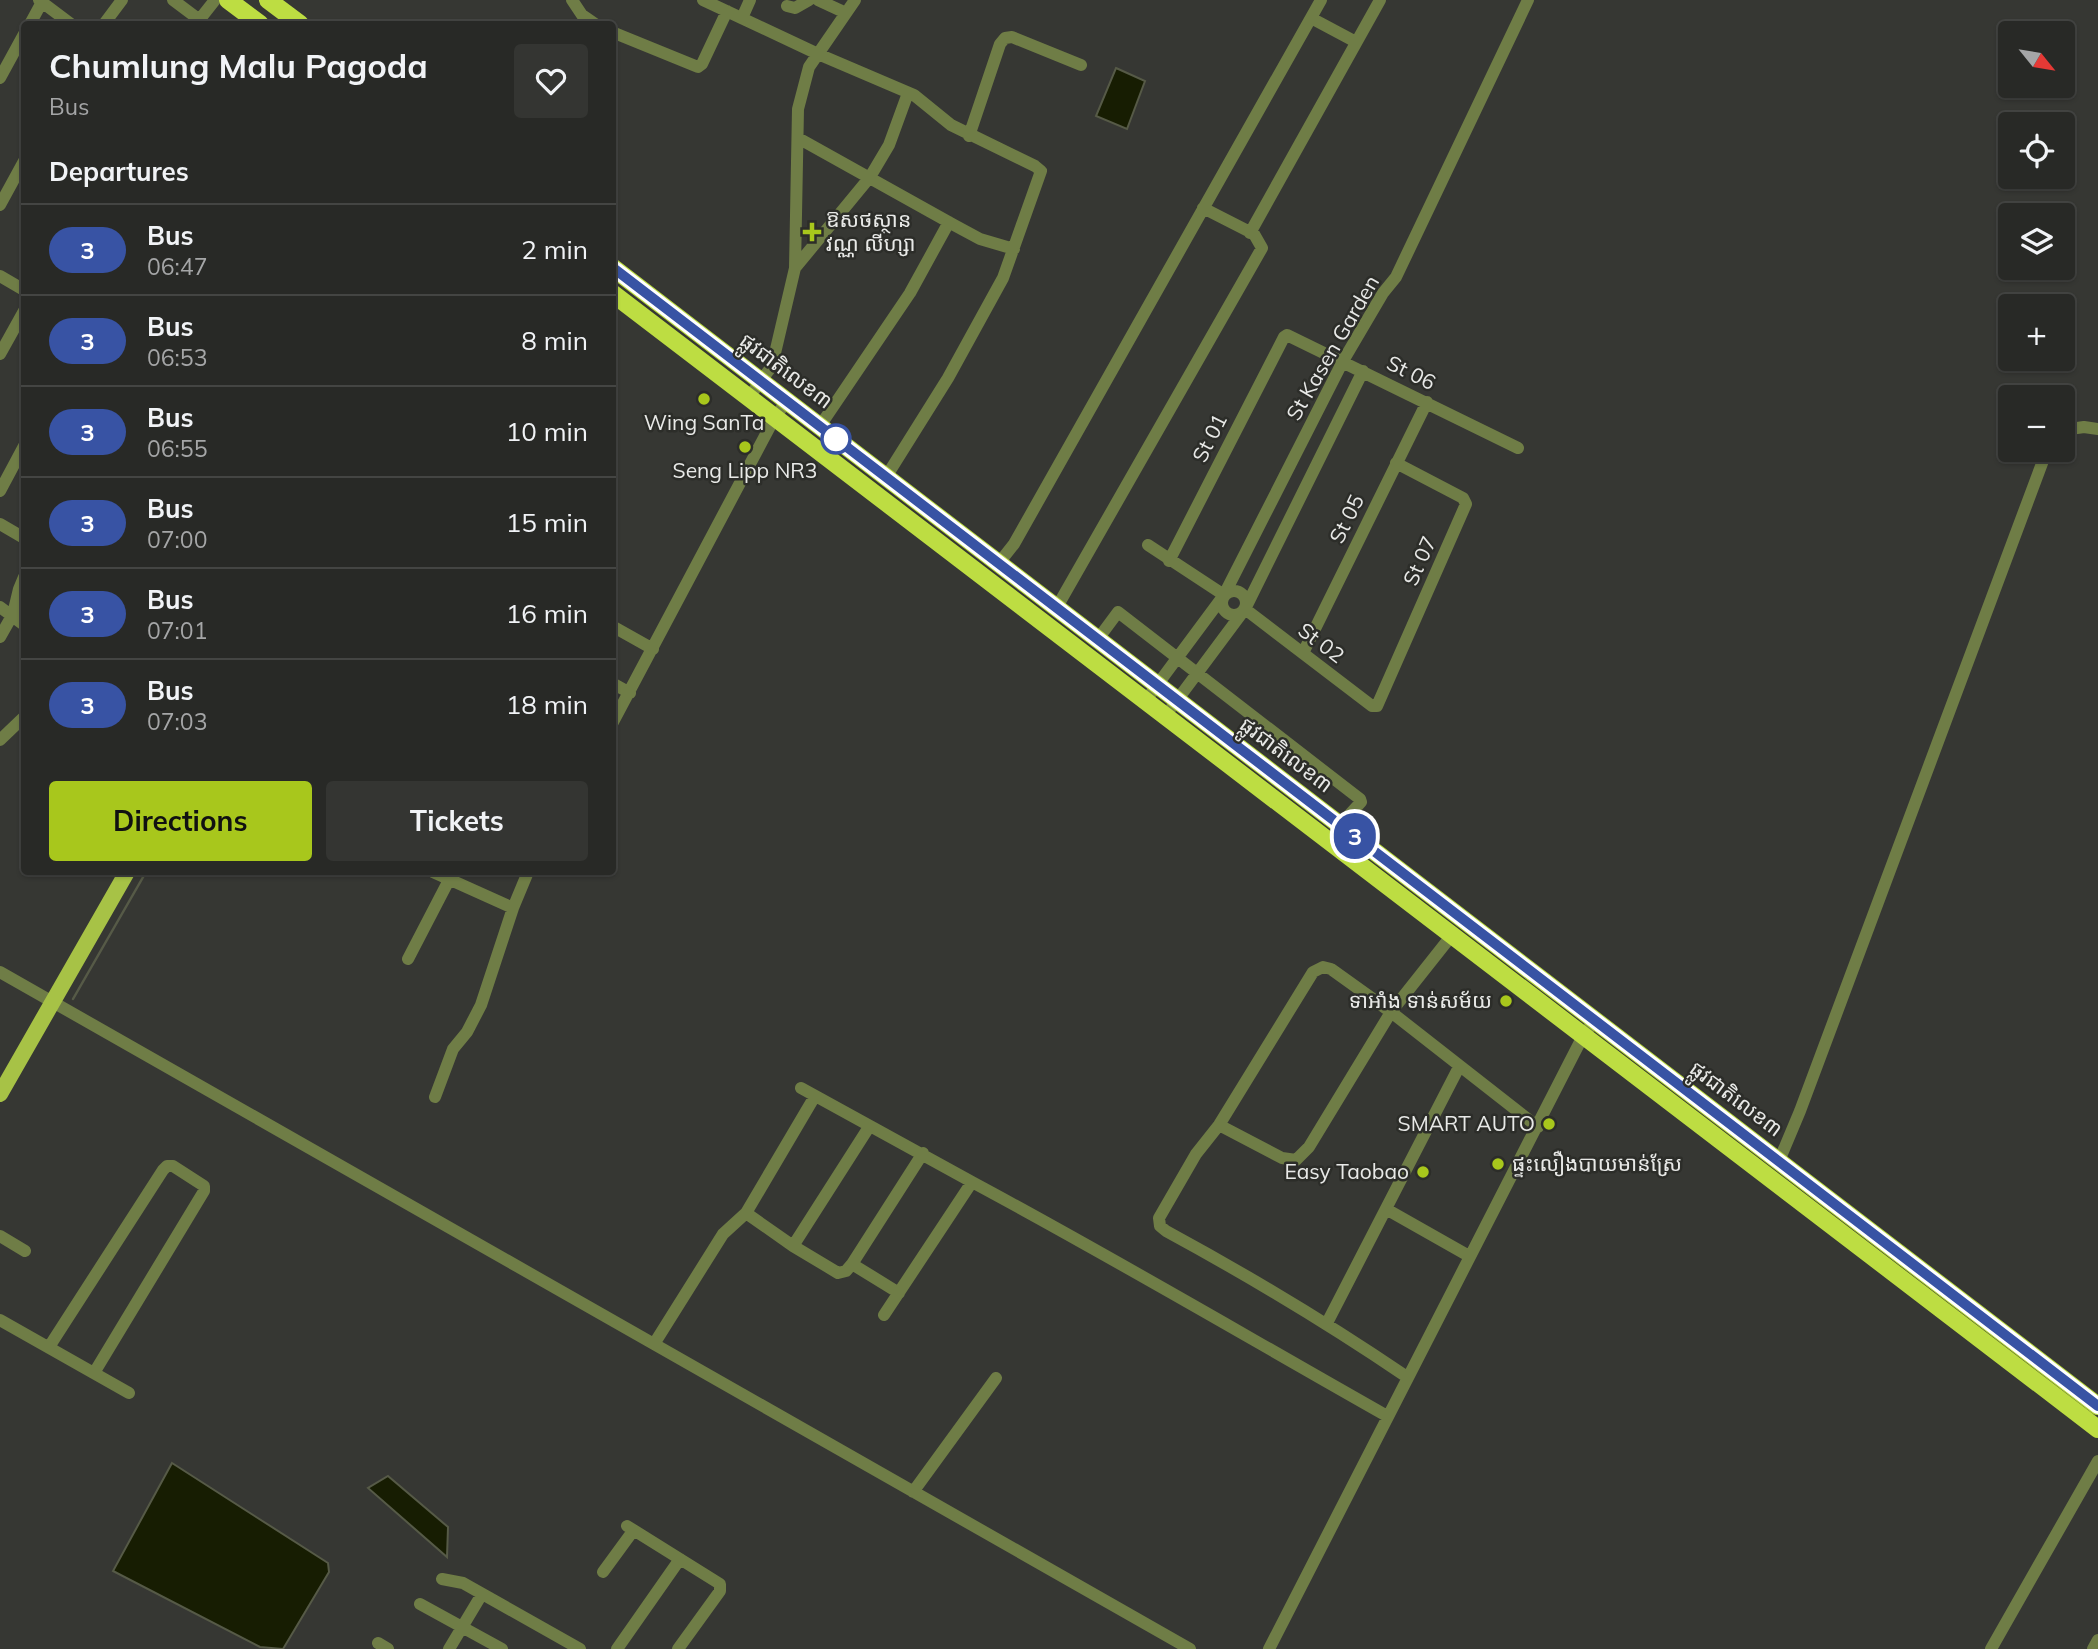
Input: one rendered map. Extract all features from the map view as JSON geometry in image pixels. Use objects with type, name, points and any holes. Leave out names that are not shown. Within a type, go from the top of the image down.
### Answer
[{"type":"highway","points":[[228,0],[256,21]]},
{"type":"highway","points":[[268,0],[296,21]]},
{"type":"highway","name":"ផ្លូវជាតិលេខ៣","points":[[616,270],[2098,1406]]},
{"type":"highway","name":"ផ្លូវជាតិលេខ៣","points":[[616,296],[2098,1429]]},
{"type":"main road","points":[[0,1094],[125,875]]},
{"type":"street","points":[[106,21],[121,0]]},
{"type":"street","points":[[173,0],[198,21]]},
{"type":"street","points":[[201,21],[215,0]]},
{"type":"street","points":[[572,0],[582,15],[591,21]]},
{"type":"street","points":[[702,0],[908,93],[969,136],[1041,171],[1003,278],[948,378],[887,477]]},
{"type":"street","points":[[741,18],[750,0]]},
{"type":"street","points":[[787,6],[795,8],[809,0]]},
{"type":"street","points":[[818,0],[846,13]]},
{"type":"street","points":[[749,397],[772,366],[795,268],[797,109],[809,67],[855,0]]},
{"type":"street","points":[[999,563],[1014,544],[1321,0]]},
{"type":"street","points":[[1250,233],[1380,0]]},
{"type":"street","name":"St Kasen Garden","points":[[1146,700],[1224,595],[1343,361],[1383,293],[1396,277],[1528,0]]},
{"type":"street","points":[[31,21],[41,1],[67,21]]},
{"type":"street","points":[[616,34],[701,66],[727,12]]},
{"type":"street","points":[[1311,18],[1356,42]]},
{"type":"street","points":[[969,136],[1000,44],[1005,38],[1013,37],[1081,65]]},
{"type":"street","points":[[0,78],[21,40]]},
{"type":"street","points":[[795,268],[870,177],[889,145],[908,93]]},
{"type":"street","points":[[798,138],[981,239],[1014,249]]},
{"type":"street","points":[[0,205],[21,166]]},
{"type":"street","points":[[1057,607],[1258,259],[1261,242],[1250,233],[1203,208]]},
{"type":"street","points":[[820,426],[910,293],[949,222]]},
{"type":"street","points":[[0,276],[21,288]]},
{"type":"street","points":[[0,354],[21,316]]},
{"type":"street","name":"St 06","points":[[1287,335],[1518,448]]},
{"type":"street","name":"St 01","points":[[1169,561],[1287,335]]},
{"type":"street","name":"St Kasen Garden","points":[[1166,715],[1245,609],[1363,371]]},
{"type":"street","points":[[616,717],[775,417],[787,401]]},
{"type":"street","name":"St 05","points":[[1303,653],[1427,402]]},
{"type":"street","points":[[2075,428],[2098,429]]},
{"type":"street","points":[[0,491],[21,452]]},
{"type":"street","points":[[1779,1161],[1930,767],[2043,462]]},
{"type":"street","name":"St 07","points":[[1375,707],[1466,504],[1463,498],[1396,463]]},
{"type":"street","points":[[0,524],[21,536]]},
{"type":"street","points":[[1148,545],[1224,595]]},
{"type":"street","points":[[0,637],[13,614],[21,584]]},
{"type":"street","name":"St 02","points":[[1224,595],[1223,607],[1227,613],[1235,615],[1245,609],[1375,707]]},
{"type":"street","points":[[0,607],[21,622]]},
{"type":"street","points":[[13,614],[21,608]]},
{"type":"street","points":[[1098,639],[1118,612],[1198,672],[1360,799],[1361,802],[1340,825]]},
{"type":"street","points":[[616,627],[653,649]]},
{"type":"street","points":[[616,685],[630,693]]},
{"type":"street","points":[[0,740],[21,720]]},
{"type":"street","points":[[439,875],[513,908]]},
{"type":"street","points":[[435,1097],[453,1049],[467,1032],[481,1005],[527,875]]},
{"type":"street","points":[[408,959],[449,880]]},
{"type":"street","points":[[1219,1125],[1282,1158],[1296,1160],[1309,1147],[1391,1012],[1452,935]]},
{"type":"street","points":[[1407,1377],[1327,1323],[1160,1226],[1159,1218],[1196,1154],[1219,1125],[1313,972],[1323,967],[1331,969],[1391,1012],[1538,1128]]},
{"type":"street","points":[[0,972],[1190,1649]]},
{"type":"street","points":[[1269,1649],[1583,1036],[1595,1020]]},
{"type":"street","points":[[1327,1323],[1459,1067]]},
{"type":"street","points":[[800,1087],[1087,1244],[1387,1416]]},
{"type":"street","points":[[654,1344],[723,1234],[746,1213],[815,1096]]},
{"type":"street","points":[[793,1246],[869,1126]]},
{"type":"street","points":[[746,1213],[838,1273],[852,1264],[923,1153]]},
{"type":"street","points":[[49,1348],[163,1170],[167,1166],[173,1166],[204,1186],[204,1191],[94,1373]]},
{"type":"street","points":[[884,1315],[972,1182]]},
{"type":"street","points":[[1386,1209],[1469,1256]]},
{"type":"street","points":[[0,1236],[25,1251]]},
{"type":"street","points":[[852,1264],[899,1293]]},
{"type":"street","points":[[0,1320],[129,1393]]},
{"type":"street","points":[[913,1492],[996,1378]]},
{"type":"street","points":[[1991,1649],[2098,1461]]},
{"type":"street","points":[[603,1572],[630,1528],[720,1584],[721,1588],[678,1649]]},
{"type":"street","points":[[617,1649],[680,1559]]},
{"type":"street","points":[[442,1579],[463,1583],[580,1649]]},
{"type":"street","points":[[449,1649],[482,1594]]},
{"type":"street","points":[[420,1604],[502,1649]]},
{"type":"street","points":[[2093,1649],[2098,1640]]},
{"type":"shaded area","points":[[1116,68],[1145,81],[1127,129],[1096,116]]},
{"type":"shaded area","points":[[172,1463],[328,1563],[329,1572],[283,1649],[260,1647],[113,1571]]},
{"type":"shaded area","points":[[388,1476],[448,1527],[447,1557],[368,1488]]},
{"type":"waterway","points":[[73,999],[144,875]]},
{"type":"bus line","name":"3","points":[[616,270],[2098,1406]]},
{"type":"place","name":"ឱសថស្ថាន វណ្ណ លីហ្សា","points":[[812,232]]},
{"type":"place","name":"Wing SanTa","points":[[704,399]]},
{"type":"place","name":"Seng Lipp NR3","points":[[745,447]]},
{"type":"place","name":"ទាអាំង ទាន់សម័យ","points":[[1506,1001]]},
{"type":"place","name":"SMART AUTO","points":[[1549,1124]]},
{"type":"place","name":"ផ្ទះលឿងបាយមាន់ស្រែ","points":[[1498,1164]]},
{"type":"place","name":"Easy Taobao","points":[[1423,1172]]}]
